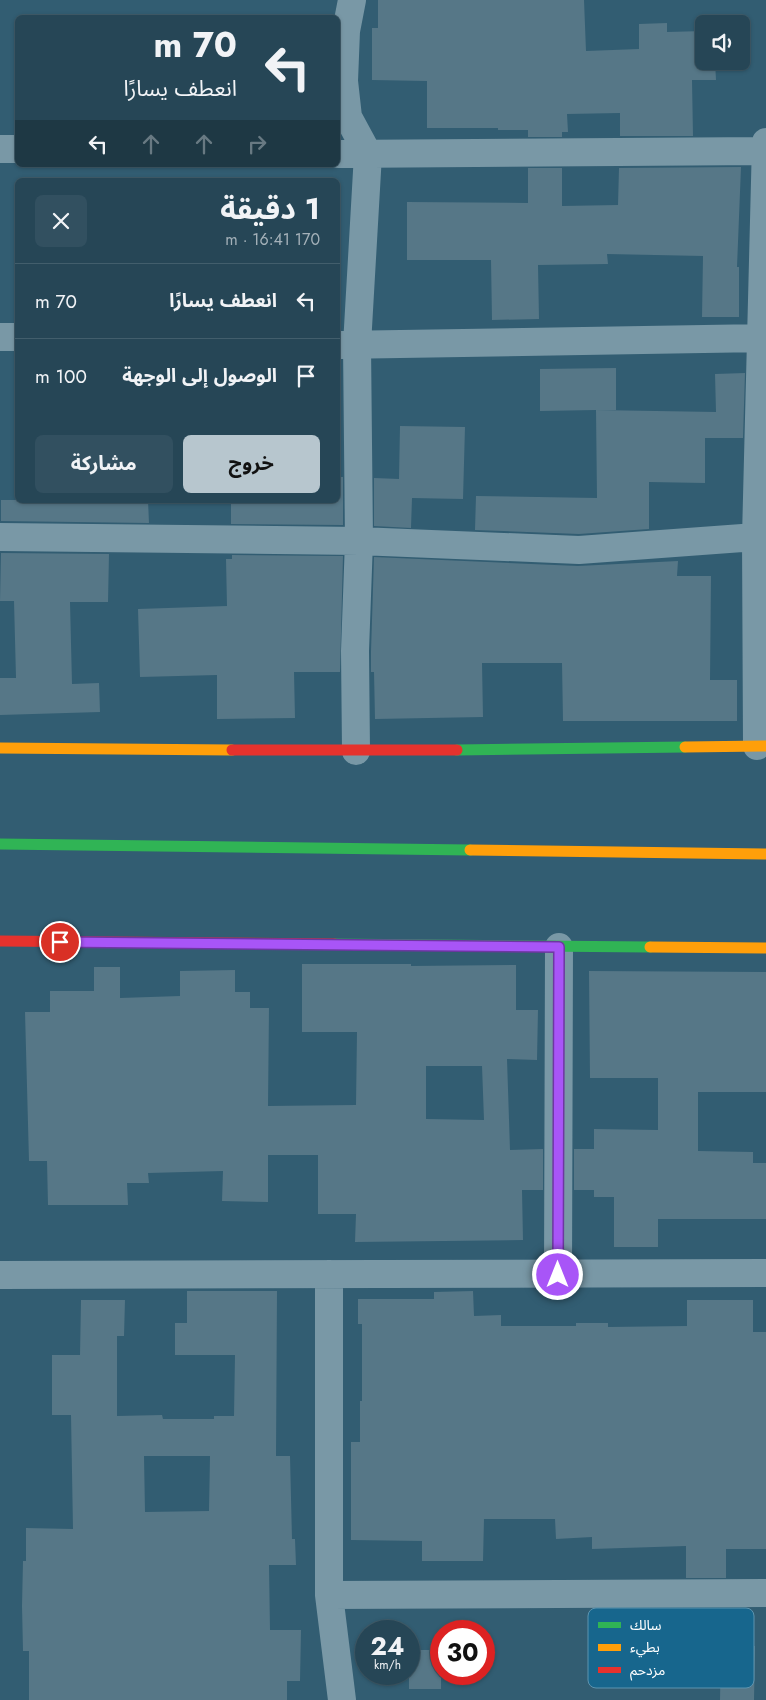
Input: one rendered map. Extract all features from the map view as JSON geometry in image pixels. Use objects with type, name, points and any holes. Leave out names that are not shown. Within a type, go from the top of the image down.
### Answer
[{"type":"street","points":[[352,0],[346,39],[344,81],[348,117],[368,154],[347,345],[359,540],[355,651],[356,751]]},
{"type":"street","points":[[0,748],[356,751],[762,746],[756,537],[763,338],[766,142]]},
{"type":"street","points":[[0,149],[15,149]]},
{"type":"street","points":[[340,154],[766,151]]},
{"type":"street","points":[[0,337],[15,337]]},
{"type":"street","points":[[347,345],[763,338]]},
{"type":"street","points":[[0,537],[359,540],[579,550],[756,537]]},
{"type":"street","points":[[0,844],[766,854]]},
{"type":"street","points":[[0,941],[766,948]]},
{"type":"street","points":[[558,1275],[559,947]]},
{"type":"street","points":[[0,1275],[558,1275],[766,1272]]},
{"type":"street","points":[[330,1274],[330,1595],[342,1700]]},
{"type":"street","points":[[330,1595],[766,1593]]},
{"type":"building","points":[[378,0],[584,0],[586,51],[639,49],[639,24],[667,23],[667,32],[695,31],[695,70],[715,70],[716,80],[692,80],[693,136],[620,136],[620,113],[567,114],[568,132],[562,132],[562,137],[528,137],[528,130],[498,130],[498,128],[427,128],[427,81],[372,80],[372,28],[378,28]]},
{"type":"building","points":[[741,167],[737,267],[739,267],[739,317],[702,317],[703,256],[607,254],[608,264],[538,265],[539,319],[492,320],[491,260],[407,260],[407,202],[528,203],[528,168],[562,168],[562,206],[618,205],[619,168]]},
{"type":"building","points":[[616,368],[616,410],[540,411],[540,369]]},
{"type":"building","points":[[745,373],[743,438],[705,438],[705,483],[649,482],[649,529],[579,534],[475,530],[476,496],[597,498],[596,410],[716,412],[715,374]]},
{"type":"building","points":[[400,426],[465,427],[463,499],[412,498],[411,528],[374,526],[374,478],[399,479]]},
{"type":"building","points":[[340,477],[343,477],[343,525],[231,524],[231,503],[340,503]]},
{"type":"building","points":[[1,500],[15,500],[15,503],[148,503],[149,523],[1,521]]},
{"type":"building","points":[[1,553],[109,554],[108,602],[70,602],[72,684],[99,683],[100,712],[0,715],[0,678],[16,678],[14,601],[0,601]]},
{"type":"building","points":[[232,555],[343,556],[340,672],[294,672],[295,718],[217,719],[217,675],[140,677],[138,609],[227,606],[226,559],[232,559]]},
{"type":"building","points":[[374,557],[578,566],[678,561],[677,576],[711,576],[710,680],[737,680],[737,721],[563,721],[562,663],[482,663],[483,717],[375,719],[374,672],[371,672]]},
{"type":"building","points":[[302,964],[516,965],[516,1010],[538,1010],[537,1060],[507,1059],[510,1150],[543,1149],[543,1190],[522,1190],[523,1240],[355,1242],[356,1214],[318,1214],[318,1155],[268,1155],[268,1202],[222,1201],[223,1171],[148,1173],[149,1183],[127,1183],[128,1205],[48,1205],[47,1161],[29,1161],[25,1012],[50,1012],[50,991],[94,991],[94,967],[120,967],[120,998],[180,996],[180,971],[235,970],[235,992],[250,992],[250,1008],[269,1008],[268,1106],[356,1105],[357,1032],[302,1032]],"holes":[[[426,1066],[482,1066],[484,1120],[426,1119]]]},
{"type":"building","points":[[589,971],[766,972],[766,1092],[698,1092],[698,1151],[753,1152],[753,1163],[766,1163],[766,1219],[658,1219],[658,1247],[614,1247],[614,1197],[594,1197],[594,1190],[574,1190],[574,1149],[594,1149],[594,1129],[658,1130],[658,1078],[590,1078]]},
{"type":"building","points":[[187,1291],[277,1291],[276,1456],[290,1456],[292,1539],[295,1539],[296,1565],[269,1565],[270,1630],[301,1630],[300,1681],[287,1681],[287,1700],[29,1700],[29,1651],[23,1651],[22,1606],[23,1561],[26,1561],[26,1528],[73,1529],[71,1415],[52,1415],[52,1355],[80,1355],[81,1300],[125,1300],[124,1336],[117,1336],[117,1416],[162,1415],[163,1419],[214,1419],[214,1416],[234,1416],[235,1355],[175,1355],[175,1323],[187,1323]],"holes":[[[144,1456],[210,1456],[209,1511],[145,1512]]]},
{"type":"building","points":[[473,1291],[474,1316],[501,1315],[501,1326],[576,1326],[576,1323],[608,1323],[608,1327],[687,1326],[687,1300],[753,1300],[753,1332],[766,1332],[766,1549],[726,1549],[726,1578],[686,1578],[686,1546],[592,1549],[592,1537],[556,1539],[555,1519],[484,1519],[483,1561],[422,1561],[422,1541],[351,1540],[351,1442],[360,1442],[360,1401],[362,1401],[362,1324],[358,1324],[358,1299],[434,1299],[434,1292]]},
{"type":"building","points":[[755,1646],[754,1700],[720,1700],[720,1688],[754,1688]]},
{"type":"building","points":[[420,1650],[430,1650],[430,1685],[441,1685],[441,1689],[409,1689],[409,1685],[420,1685]]},
{"type":"traffic: fast","points":[[457,750],[685,747]]},
{"type":"traffic: fast","points":[[0,844],[470,850]]},
{"type":"traffic: fast","points":[[335,944],[650,947]]},
{"type":"traffic: slow","points":[[685,747],[766,746]]},
{"type":"traffic: slow","points":[[0,748],[232,750]]},
{"type":"traffic: slow","points":[[470,850],[766,854]]},
{"type":"traffic: slow","points":[[650,947],[766,948]]},
{"type":"traffic: jam","points":[[232,750],[457,750]]},
{"type":"traffic: jam","points":[[0,941],[335,944]]},
{"type":"route","points":[[60,942],[559,947],[558,1275]]}]
